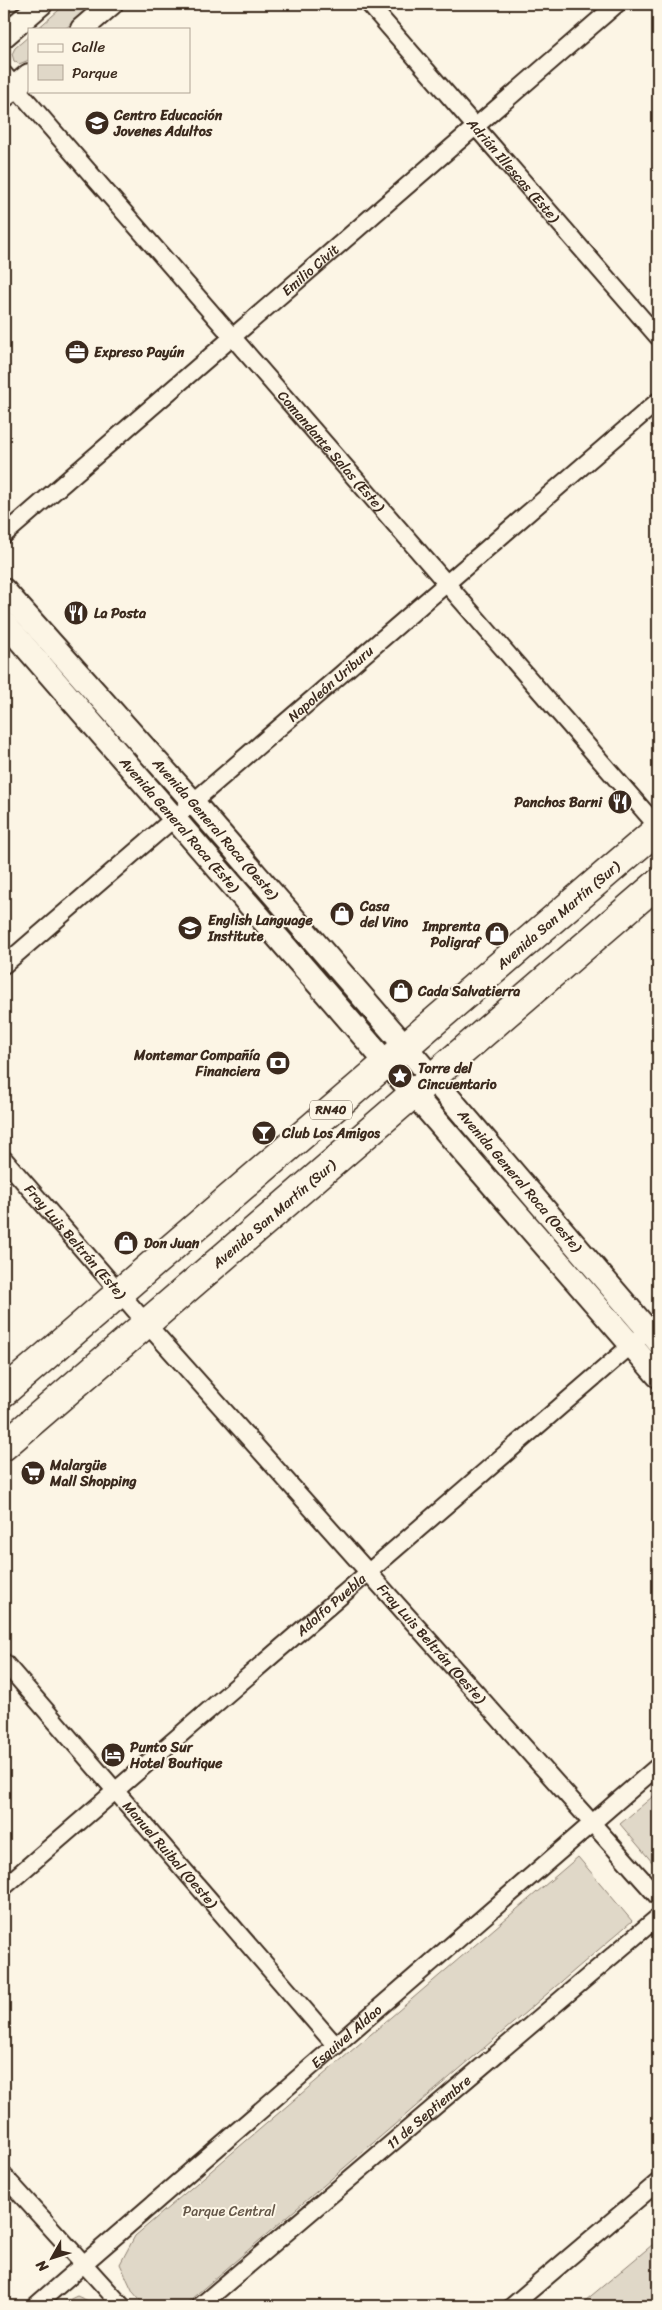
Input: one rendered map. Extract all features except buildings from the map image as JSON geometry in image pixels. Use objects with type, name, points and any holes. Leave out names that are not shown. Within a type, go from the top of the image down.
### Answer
[{"type":"highway","name":"Avenida San Martín (Sur)","points":[[4,1392],[658,828]]},
{"type":"highway","name":"Avenida San Martín (Sur)","points":[[4,1446],[658,883]]},
{"type":"main road","points":[[4,36],[41,4]]},
{"type":"main road","points":[[83,28],[111,4]]},
{"type":"main road","name":"Avenida General Roca (Oeste)","points":[[4,590],[192,802],[396,1054],[649,1335],[658,1376]]},
{"type":"main road","name":"Avenida General Roca (Este)","points":[[4,622],[174,818],[396,1054]]},
{"type":"street","name":"Adrián Illescas (Este)","points":[[370,4],[658,336]]},
{"type":"street","name":"Emilio Civit","points":[[4,535],[617,4]]},
{"type":"street","name":"Comandante Salas (Este)","points":[[13,83],[658,828]]},
{"type":"street","name":"Napoleón Uriburu","points":[[4,965],[658,401]]},
{"type":"street","name":"Fray Luis Beltrán (Este)","points":[[4,1159],[146,1323]]},
{"type":"street","name":"Fray Luis Beltrán (Oeste)","points":[[146,1323],[594,1822],[658,1896]]},
{"type":"street","name":"Adolfo Puebla","points":[[4,1887],[369,1572],[649,1335]]},
{"type":"street","name":"Manuel Ruibal (Oeste)","points":[[4,1662],[336,2046]]},
{"type":"street","name":"Esquivel Aldao","points":[[35,2306],[658,1766]]},
{"type":"street","name":"11 de Septiembre","points":[[200,2306],[658,1917]]},
{"type":"street","points":[[4,2176],[122,2306]]},
{"type":"street","points":[[512,2306],[658,2182]]},
{"type":"green space","points":[[4,4],[41,4],[4,36]]},
{"type":"green space","points":[[66,4],[94,4],[66,28],[38,28]]},
{"type":"green space","points":[[28,37],[28,60],[19,64],[14,61],[12,54],[15,48]]},
{"type":"green space","points":[[658,1792],[658,1869],[620,1824]]},
{"type":"green space","name":"Parque Central","points":[[578,1857],[632,1921],[183,2306],[145,2306],[133,2292],[120,2264],[135,2236]]},
{"type":"green space","points":[[658,2240],[658,2306],[579,2306]]},
{"type":"green space","points":[[77,2296],[96,2306],[56,2306]]},
{"type":"place","name":"Centro Educación Jovenes Adultos","points":[[97,123]]},
{"type":"place","name":"Expreso Payún","points":[[77,352]]},
{"type":"place","name":"La Posta","points":[[76,613]]},
{"type":"place","name":"Panchos Barni","points":[[620,802]]},
{"type":"place","name":"Casa del Vino","points":[[342,914]]},
{"type":"place","name":"English Language Institute","points":[[190,928]]},
{"type":"place","name":"Imprenta Poligraf","points":[[497,934]]},
{"type":"place","name":"Cada Salvatierra","points":[[401,991]]},
{"type":"place","name":"Montemar Compañía Financiera","points":[[278,1063]]},
{"type":"place","name":"Torre del Cincuentario","points":[[400,1076]]},
{"type":"place","name":"Club Los Amigos","points":[[264,1133]]},
{"type":"place","name":"Don Juan","points":[[126,1243]]},
{"type":"place","name":"Malargüe Mall Shopping","points":[[33,1473]]},
{"type":"place","name":"Punto Sur Hotel Boutique","points":[[113,1755]]}]
